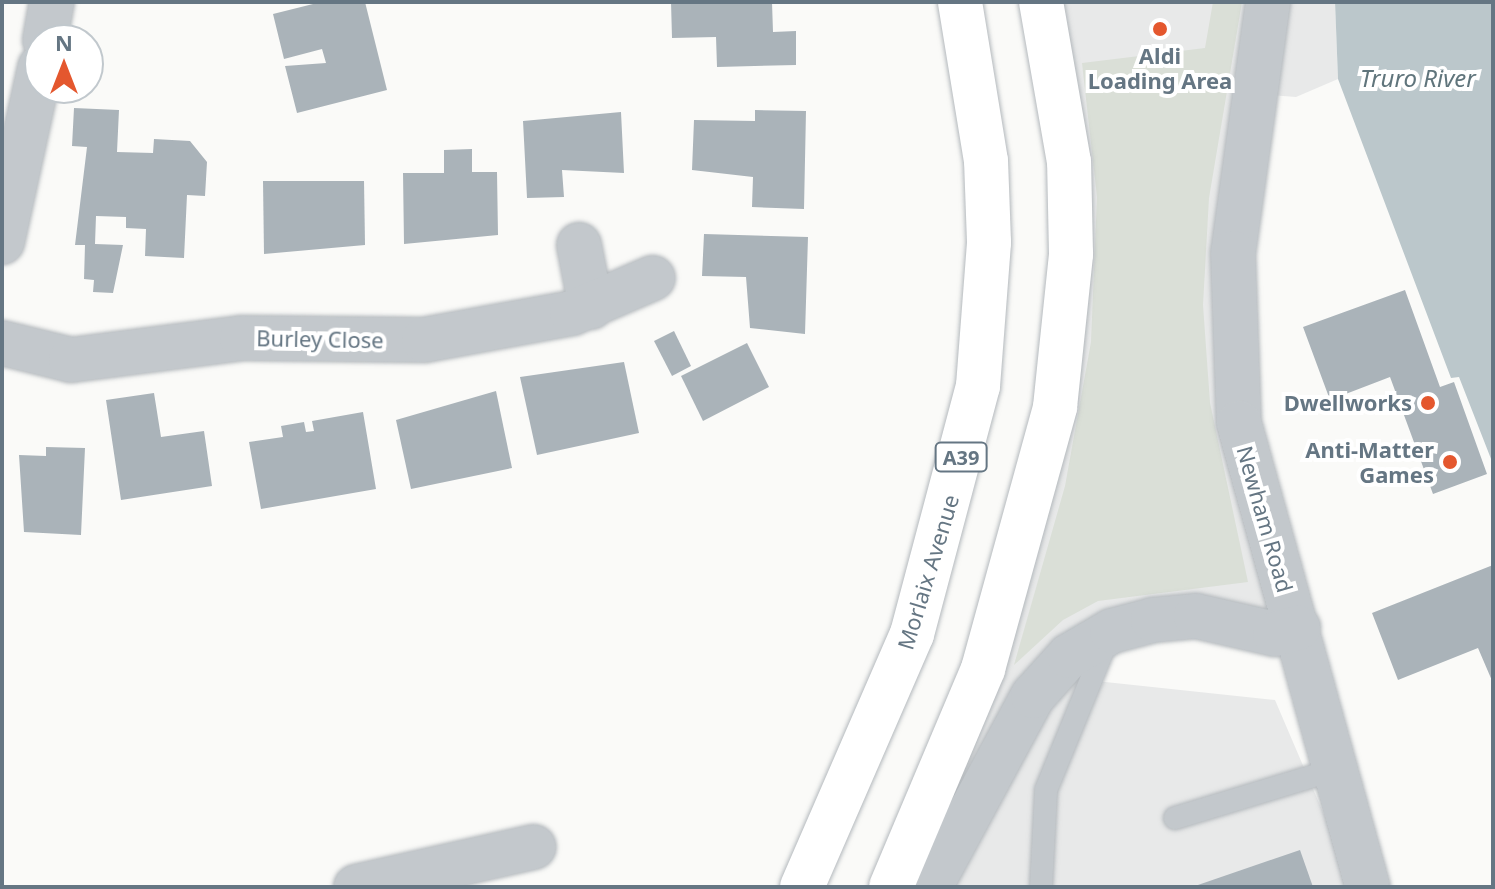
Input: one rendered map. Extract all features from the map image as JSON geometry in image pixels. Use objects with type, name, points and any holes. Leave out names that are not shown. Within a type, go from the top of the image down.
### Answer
[{"type":"highway","name":"Morlaix Avenue","points":[[802,887],[912,634],[978,386],[989,242],[986,161],[960,2]]},
{"type":"highway","points":[[891,887],[983,669],[1055,407],[1071,254],[1069,162],[1041,2]]},
{"type":"street","points":[[48,24],[52,2]]},
{"type":"street","name":"Newham Road","points":[[1268,2],[1233,253],[1233,364],[1254,496],[1298,628],[1330,771],[1368,887]]},
{"type":"street","points":[[2,242],[32,104]]},
{"type":"street","points":[[579,245],[591,307]]},
{"type":"street","name":"Burley Close","points":[[2,343],[71,360],[242,338],[424,340],[591,307],[653,278]]},
{"type":"street","points":[[930,887],[1033,696],[1069,656],[1112,631],[1196,616],[1275,634],[1298,628]]},
{"type":"street","points":[[356,887],[534,847]]},
{"type":"lane","points":[[1041,887],[1046,790],[1068,723],[1112,631]]},
{"type":"lane","points":[[1175,818],[1330,771]]},
{"type":"shaded area","points":[[1041,2],[1335,2],[1338,79],[1296,97],[1256,94],[1232,304],[1298,628],[1196,616],[1049,676],[1275,700],[1355,887],[883,887],[983,669],[1066,331]]},
{"type":"shaded area","points":[[1213,2],[1242,2],[1209,198],[1203,305],[1210,403],[1248,582],[1098,601],[1063,620],[1014,665],[1065,486],[1091,342],[1097,197],[1082,63],[1205,48]]},
{"type":"water","name":"Truro River","points":[[1335,2],[1493,2],[1493,464],[1459,377],[1451,378],[1338,79]]},
{"type":"building","points":[[321,2],[365,2],[387,90],[297,113],[285,66],[326,63],[322,49],[284,59],[273,14]]},
{"type":"building","points":[[671,2],[772,2],[773,32],[796,31],[796,65],[717,67],[716,37],[672,38]]},
{"type":"building","points":[[74,108],[119,110],[117,152],[153,153],[154,139],[190,141],[207,162],[205,196],[187,195],[184,258],[145,256],[146,229],[126,228],[126,217],[96,216],[95,244],[123,245],[113,293],[93,292],[94,280],[84,279],[85,245],[75,245],[87,147],[72,146]]},
{"type":"building","points":[[755,110],[806,111],[804,209],[752,207],[753,177],[692,170],[694,120],[755,121]]},
{"type":"building","points":[[621,112],[624,173],[562,170],[564,197],[527,198],[523,121]]},
{"type":"building","points":[[472,149],[472,172],[497,172],[498,235],[404,244],[403,173],[444,173],[444,150]]},
{"type":"building","points":[[263,181],[364,181],[365,245],[264,254]]},
{"type":"building","points":[[704,234],[808,237],[805,334],[750,328],[746,277],[702,276]]},
{"type":"building","points":[[1405,290],[1440,387],[1454,382],[1487,474],[1433,494],[1390,377],[1330,400],[1303,327]]},
{"type":"building","points":[[674,331],[691,366],[672,376],[654,341]]},
{"type":"building","points":[[747,343],[769,387],[703,421],[681,376]]},
{"type":"building","points":[[624,362],[639,433],[537,455],[520,377]]},
{"type":"building","points":[[496,391],[512,468],[411,489],[396,420]]},
{"type":"building","points":[[154,393],[161,437],[204,431],[212,486],[121,500],[106,400]]},
{"type":"building","points":[[363,412],[376,489],[261,509],[249,442],[283,437],[281,426],[304,422],[306,432],[314,431],[312,421]]},
{"type":"building","points":[[46,447],[85,448],[81,535],[24,532],[19,455],[46,456]]},
{"type":"building","points":[[1493,565],[1493,683],[1478,648],[1398,680],[1372,613]]},
{"type":"building","points":[[1300,850],[1313,887],[1195,887],[1195,886]]},
{"type":"place","name":"Aldi Loading Area","points":[[1160,29]]},
{"type":"place","name":"Dwellworks","points":[[1428,403]]},
{"type":"place","name":"Anti-Matter Games","points":[[1450,462]]}]
